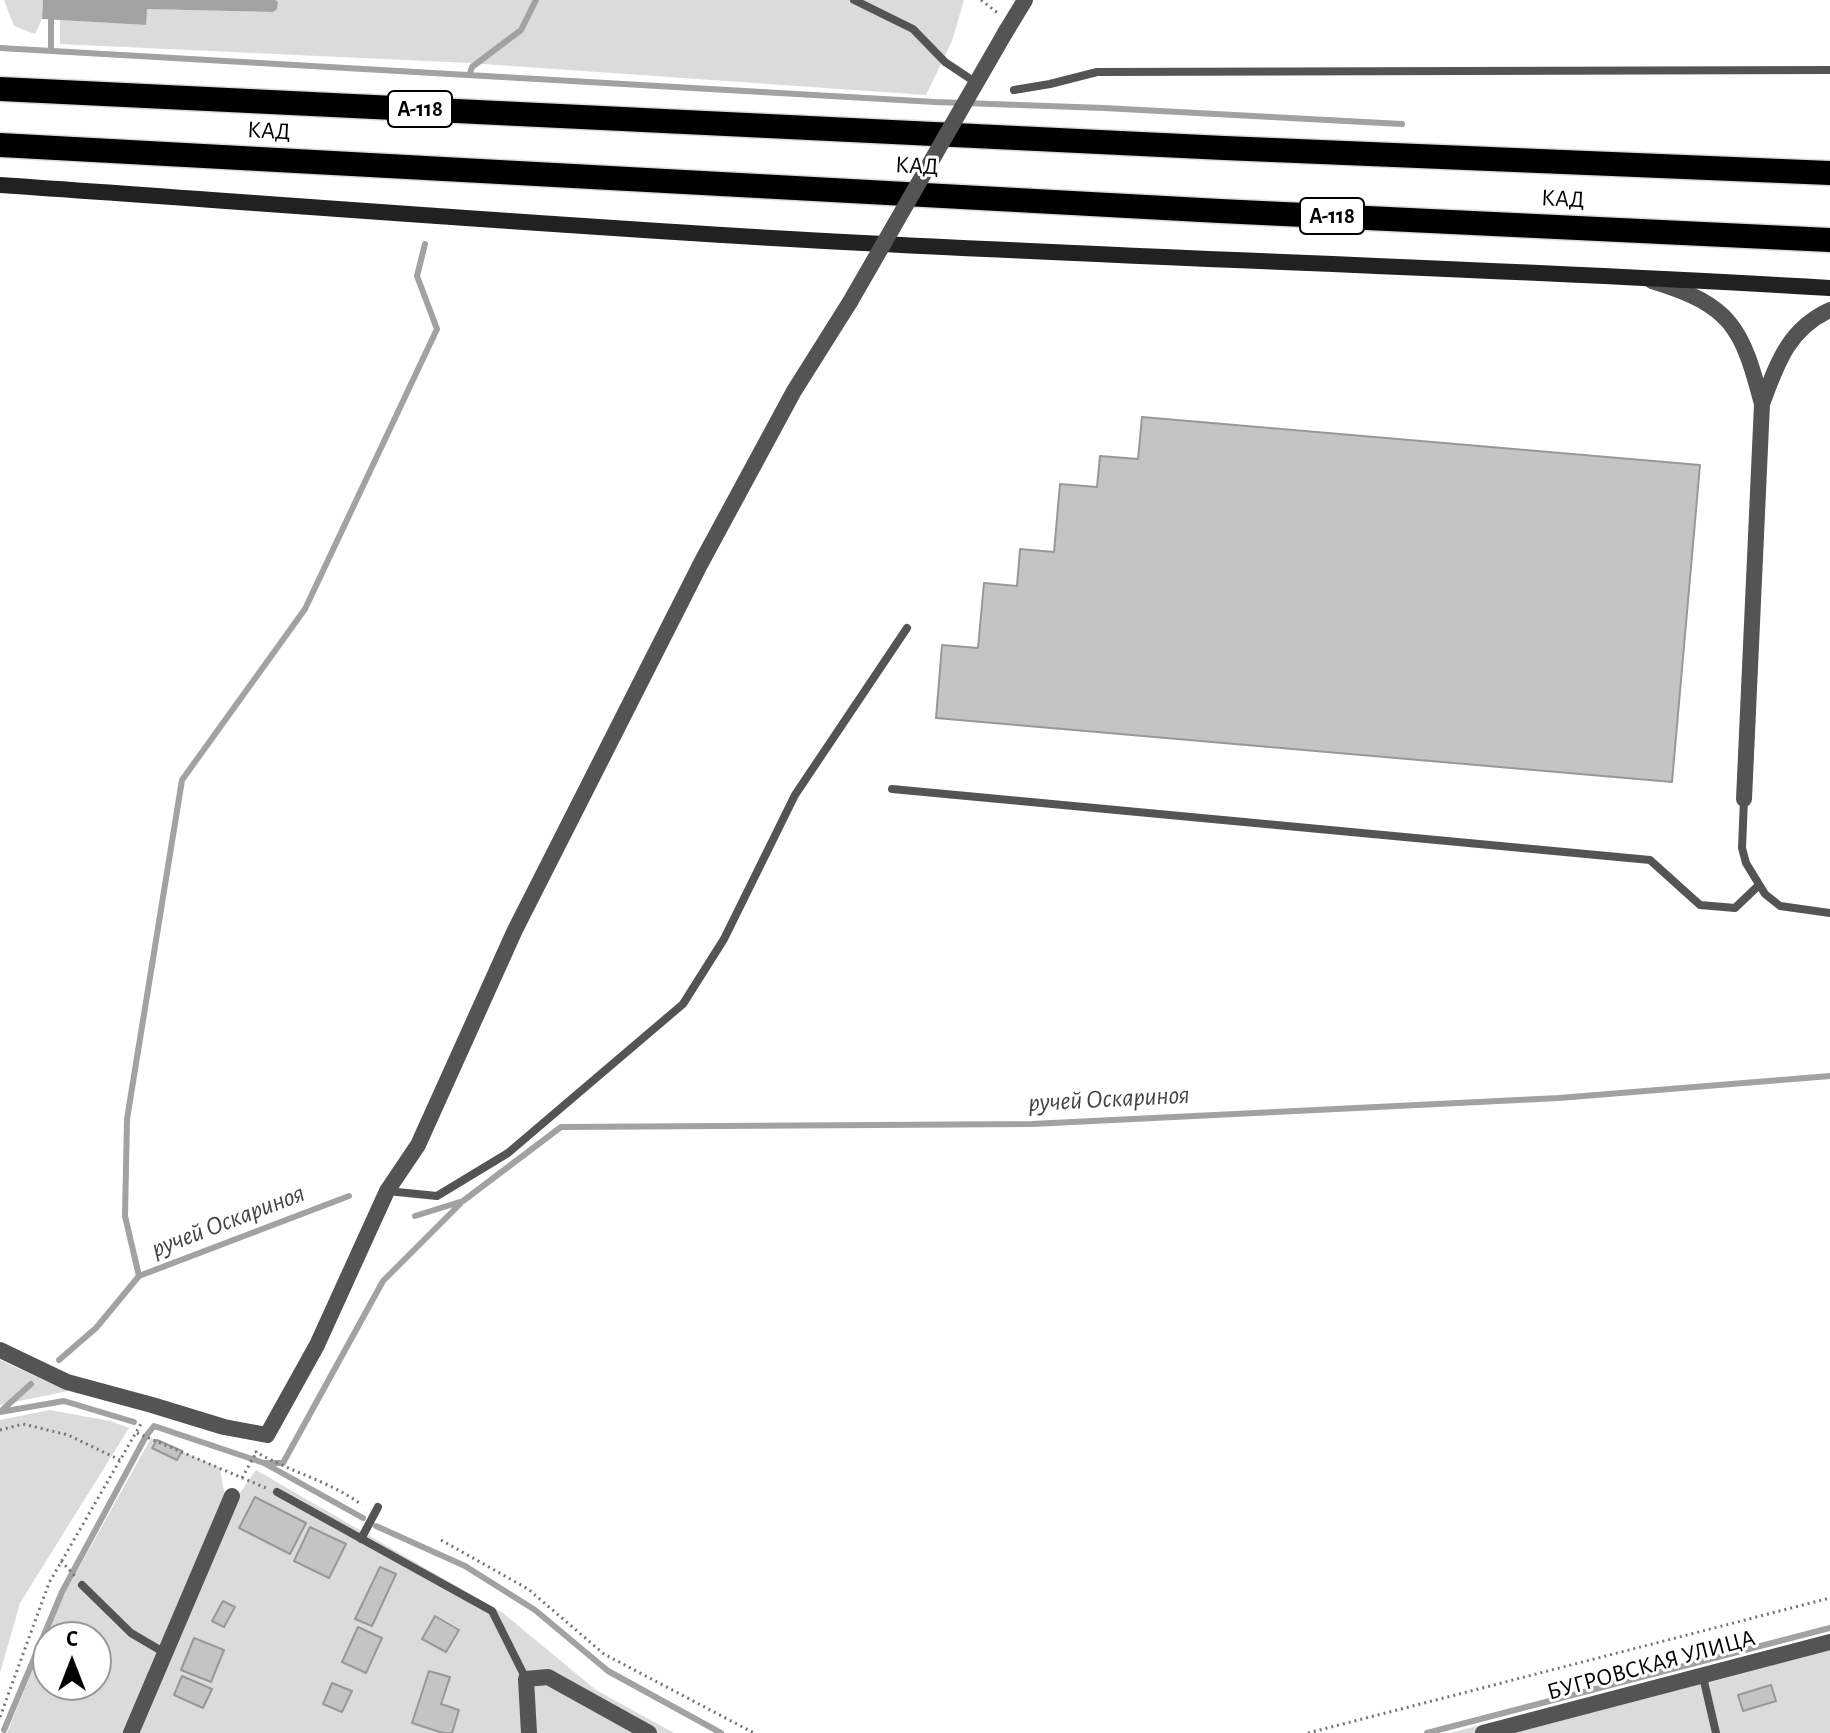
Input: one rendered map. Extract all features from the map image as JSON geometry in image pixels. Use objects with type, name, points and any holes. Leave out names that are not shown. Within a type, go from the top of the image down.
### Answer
[{"type":"highway","name":"КАД","points":[[0,89],[1240,149],[1830,173]]},
{"type":"highway","name":"КАД","points":[[0,145],[1204,210],[1830,240]]},
{"type":"street","points":[[0,1350],[67,1382],[224,1427],[267,1435],[317,1345],[387,1191],[418,1145],[515,930],[701,563],[794,391],[850,302],[1025,0]]},
{"type":"street","points":[[0,185],[786,239],[1635,276],[1830,288]]},
{"type":"street","points":[[1635,276],[1676,288],[1706,302],[1734,324],[1751,362],[1762,404],[1744,799]]},
{"type":"street","points":[[1762,404],[1779,361],[1796,332],[1830,310]]},
{"type":"street","points":[[131,1733],[232,1496]]},
{"type":"street","name":"БУГРОВСКАЯ УЛИЦА","points":[[1483,1733],[1830,1642]]},
{"type":"street","points":[[529,1733],[526,1679],[548,1677],[640,1730]]},
{"type":"lane","points":[[854,0],[913,29],[945,62],[969,78]]},
{"type":"lane","points":[[1014,90],[1097,72],[1830,70]]},
{"type":"lane","points":[[387,1191],[437,1196],[508,1153],[683,1004],[724,939],[795,795],[907,628]]},
{"type":"lane","points":[[892,789],[1650,860],[1700,905],[1735,908],[1759,885]]},
{"type":"lane","points":[[1744,799],[1742,848],[1746,863],[1759,885],[1780,906],[1830,913]]},
{"type":"lane","points":[[277,1492],[492,1611],[526,1679]]},
{"type":"lane","points":[[361,1539],[376,1511]]},
{"type":"lane","points":[[82,1585],[131,1633],[165,1653]]},
{"type":"lane","points":[[1703,1677],[1716,1733]]},
{"type":"path","points":[[0,1717],[49,1583],[152,1405]]},
{"type":"path","points":[[0,1430],[23,1424],[68,1435],[120,1460]]},
{"type":"path","points":[[136,1433],[277,1492]]},
{"type":"path","points":[[250,1463],[256,1452]]},
{"type":"path","points":[[263,1457],[338,1490],[376,1511]]},
{"type":"path","points":[[441,1540],[528,1589],[604,1654],[754,1733]]},
{"type":"path","points":[[61,1561],[82,1585]]},
{"type":"path","points":[[1308,1733],[1830,1598]]},
{"type":"shaded area","points":[[4,0],[43,0],[42,19],[35,34],[14,26]]},
{"type":"shaded area","points":[[43,0],[278,2],[273,12],[147,9],[146,25],[42,19]]},
{"type":"shaded area","points":[[275,0],[964,0],[952,41],[926,95],[469,63],[60,44],[60,20],[145,25],[146,9],[273,12],[278,2]]},
{"type":"shaded area","points":[[0,1360],[68,1391],[0,1405]]},
{"type":"shaded area","points":[[50,1410],[110,1421],[129,1428],[20,1603],[0,1673],[0,1420]]},
{"type":"shaded area","points":[[151,1438],[220,1468],[224,1492],[237,1497],[256,1470],[503,1613],[596,1690],[674,1733],[7,1733],[32,1671],[32,1701],[112,1701],[112,1621],[52,1621],[61,1600]]},
{"type":"shaded area","points":[[1830,1634],[1830,1733],[1450,1733]]},
{"type":"building","points":[[1142,417],[1700,465],[1672,782],[936,718],[942,645],[978,648],[984,583],[1017,586],[1020,549],[1054,552],[1060,484],[1097,487],[1100,456],[1138,459]]},
{"type":"building","points":[[157,1440],[182,1451],[177,1460],[152,1448]]},
{"type":"building","points":[[255,1497],[306,1523],[290,1554],[239,1528]]},
{"type":"building","points":[[310,1527],[346,1544],[329,1578],[294,1561]]},
{"type":"building","points":[[380,1567],[396,1574],[372,1626],[355,1619]]},
{"type":"building","points":[[223,1601],[235,1607],[224,1627],[212,1621]]},
{"type":"building","points":[[435,1616],[459,1630],[446,1652],[422,1639]]},
{"type":"building","points":[[358,1627],[382,1638],[366,1673],[342,1662]]},
{"type":"building","points":[[194,1638],[224,1650],[211,1682],[181,1670]]},
{"type":"building","points":[[429,1671],[450,1677],[441,1704],[459,1710],[452,1733],[412,1723]]},
{"type":"building","points":[[182,1676],[212,1689],[203,1708],[174,1695]]},
{"type":"building","points":[[332,1683],[352,1691],[342,1712],[323,1704]]},
{"type":"building","points":[[1771,1685],[1776,1701],[1743,1711],[1738,1695]]},
{"type":"waterway","points":[[470,73],[472,67],[521,30],[536,0]]},
{"type":"waterway","points":[[51,19],[51,50]]},
{"type":"waterway","points":[[0,48],[935,102],[1402,124]]},
{"type":"waterway","points":[[139,1276],[125,1216],[127,1119],[182,780],[305,609],[437,329],[417,276],[425,244]]},
{"type":"waterway","name":"ручей Оскариноя","points":[[415,1216],[463,1201],[561,1127],[1032,1124],[1559,1098],[1830,1076]]},
{"type":"waterway","name":"ручей Оскариноя","points":[[59,1360],[96,1328],[139,1276],[349,1196]]},
{"type":"waterway","points":[[363,1518],[264,1463],[283,1463],[383,1281],[460,1204]]},
{"type":"waterway","name":"ручей Оскариноя","points":[[0,1412],[31,1384]]},
{"type":"waterway","name":"ручей Оскариноя","points":[[0,1412],[64,1401],[134,1422]]},
{"type":"waterway","points":[[4,1730],[62,1592],[154,1426],[264,1463]]},
{"type":"waterway","points":[[376,1526],[465,1566],[535,1610],[608,1671],[721,1733]]},
{"type":"waterway","points":[[1427,1733],[1830,1628]]}]
